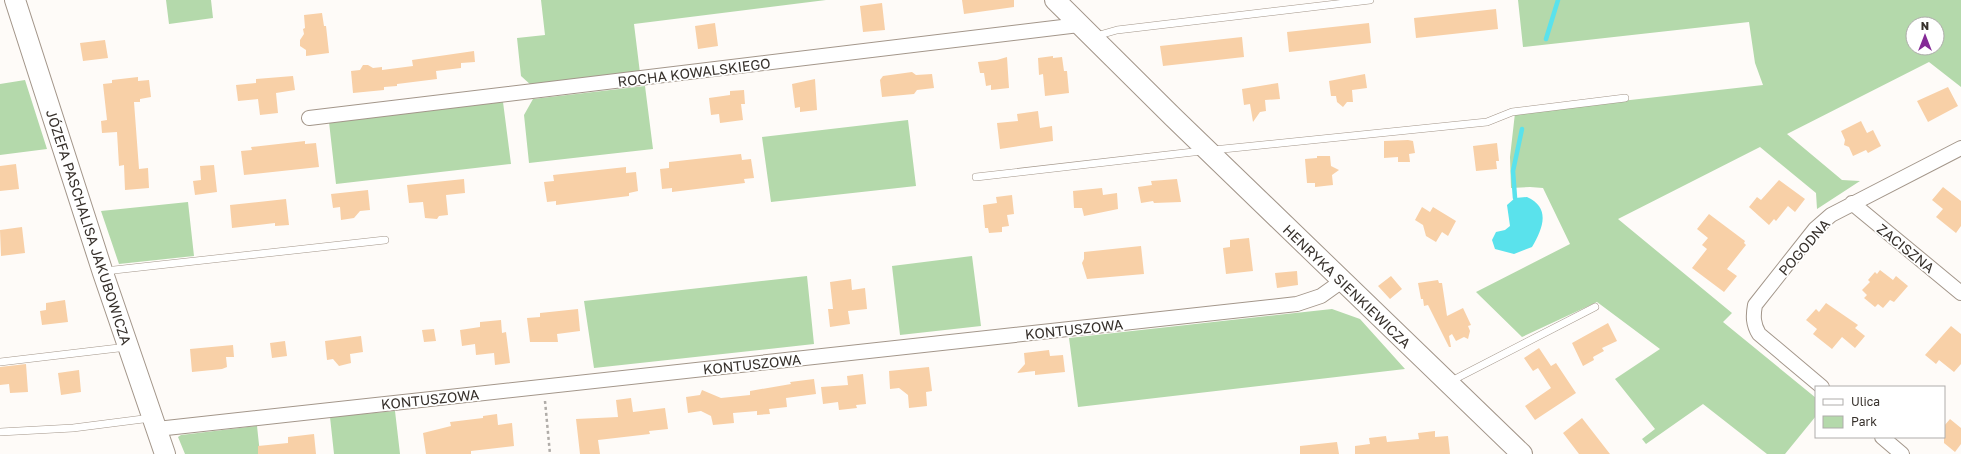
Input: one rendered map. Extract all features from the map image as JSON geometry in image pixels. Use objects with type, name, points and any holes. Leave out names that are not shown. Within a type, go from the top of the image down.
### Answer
[{"type":"street","name":"JÓZEFA PASCHALISA JAKUBOWICZA","points":[[15,0],[103,273],[165,454]]},
{"type":"street","name":"HENRYKA SIENKIEWICZA","points":[[1059,1],[1086,31],[1173,117],[1522,454]]},
{"type":"street","name":"ROCHA KOWALSKIEGO","points":[[309,118],[1086,31]]},
{"type":"street","name":"POGODNA","points":[[1821,386],[1759,334],[1755,328],[1754,312],[1756,305],[1815,229],[1831,215],[1961,148]]},
{"type":"street","name":"ZACISZNA","points":[[1852,203],[1961,293]]},
{"type":"street","name":"KONTUSZOWA","points":[[155,424],[544,387],[1297,304],[1322,296],[1342,281]]},
{"type":"street","points":[[1883,438],[1902,454]]},
{"type":"lane","points":[[1086,31],[1117,30],[1370,0]]},
{"type":"lane","points":[[976,177],[1207,150],[1487,122],[1512,112],[1625,98]]},
{"type":"lane","points":[[103,273],[114,270],[385,240]]},
{"type":"lane","points":[[1450,385],[1458,378],[1595,307]]},
{"type":"lane","points":[[0,362],[128,347]]},
{"type":"lane","points":[[0,432],[155,424]]},
{"type":"path","points":[[544,387],[550,454]]},
{"type":"green space","points":[[166,0],[211,0],[213,18],[169,24]]},
{"type":"green space","points":[[541,0],[826,0],[634,24],[640,73],[532,86],[521,76],[517,38],[545,35]]},
{"type":"green space","points":[[1518,0],[1961,0],[1961,87],[1929,62],[1787,134],[1842,180],[1860,181],[1817,209],[1816,193],[1760,147],[1618,219],[1732,313],[1723,322],[1815,397],[1815,417],[1785,454],[1767,454],[1703,404],[1646,444],[1642,439],[1655,429],[1615,379],[1660,349],[1597,302],[1522,337],[1476,292],[1570,244],[1543,188],[1511,188],[1510,157],[1515,113],[1763,85],[1755,63],[1749,22],[1523,47]]},
{"type":"green space","points":[[25,80],[47,149],[0,155],[0,84]]},
{"type":"green space","points":[[645,86],[653,149],[529,163],[524,115],[533,99]]},
{"type":"green space","points":[[503,102],[511,164],[336,184],[329,122]]},
{"type":"green space","points":[[908,120],[916,186],[771,202],[762,137]]},
{"type":"green space","points":[[188,202],[194,256],[119,264],[101,211]]},
{"type":"green space","points":[[972,256],[981,326],[900,335],[892,266]]},
{"type":"green space","points":[[807,276],[814,344],[594,368],[584,301]]},
{"type":"green space","points":[[1332,309],[1360,319],[1405,369],[1078,407],[1069,338]]},
{"type":"green space","points":[[395,411],[400,454],[334,454],[330,417]]},
{"type":"green space","points":[[257,426],[260,454],[185,454],[178,437],[181,435]]},
{"type":"water","points":[[1527,197],[1535,202],[1539,207],[1543,219],[1542,226],[1532,247],[1514,254],[1495,249],[1492,240],[1496,232],[1505,230],[1510,226],[1507,205],[1515,198]]},
{"type":"building","points":[[962,0],[1014,0],[1014,7],[964,14]]},
{"type":"building","points":[[882,3],[885,30],[863,32],[860,6]]},
{"type":"building","points":[[1496,9],[1498,29],[1416,38],[1414,18]]},
{"type":"building","points":[[322,13],[324,26],[326,26],[329,53],[306,56],[306,50],[300,46],[300,40],[304,34],[303,29],[305,28],[304,15]]},
{"type":"building","points":[[715,23],[718,46],[698,49],[695,26]]},
{"type":"building","points":[[1369,23],[1371,43],[1289,52],[1287,32]]},
{"type":"building","points":[[1242,37],[1244,57],[1163,66],[1160,46]]},
{"type":"building","points":[[105,40],[108,58],[83,61],[80,43]]},
{"type":"building","points":[[474,51],[475,62],[461,63],[461,68],[436,71],[437,79],[397,84],[397,86],[384,87],[384,90],[353,93],[351,71],[360,70],[363,65],[368,65],[373,68],[382,67],[382,70],[413,66],[412,60]]},
{"type":"building","points":[[1053,56],[1053,58],[1062,57],[1064,71],[1067,71],[1069,93],[1045,96],[1043,74],[1039,75],[1038,58]]},
{"type":"building","points":[[1007,57],[1009,88],[991,90],[991,85],[986,86],[984,73],[980,73],[978,62],[997,60]]},
{"type":"building","points":[[912,72],[916,75],[932,74],[934,88],[917,90],[914,94],[882,97],[880,80],[883,76]]},
{"type":"building","points":[[1365,74],[1367,88],[1352,90],[1353,102],[1347,102],[1343,107],[1337,102],[1336,96],[1331,96],[1329,81]]},
{"type":"building","points":[[293,76],[295,90],[276,93],[278,113],[260,115],[258,99],[238,101],[236,85],[256,83],[256,79]]},
{"type":"building","points":[[138,77],[138,81],[149,80],[151,97],[140,99],[140,102],[134,102],[139,169],[148,168],[149,188],[125,190],[124,165],[119,166],[117,132],[102,133],[101,121],[107,120],[103,84],[112,83],[112,80]]},
{"type":"building","points":[[815,79],[817,110],[800,112],[800,107],[795,108],[792,84]]},
{"type":"building","points":[[1278,83],[1280,99],[1265,100],[1266,111],[1260,112],[1253,122],[1250,104],[1244,105],[1242,89]]},
{"type":"building","points":[[1948,87],[1958,106],[1928,122],[1917,101]]},
{"type":"building","points":[[744,90],[745,104],[741,104],[743,120],[720,123],[719,114],[711,115],[709,98],[730,95],[730,91]]},
{"type":"building","points":[[1038,111],[1040,128],[1052,126],[1053,141],[1000,149],[997,123],[1018,121],[1017,114]]},
{"type":"building","points":[[1861,121],[1867,133],[1873,130],[1881,146],[1868,153],[1866,150],[1853,156],[1849,147],[1844,145],[1845,140],[1841,131]]},
{"type":"building","points":[[305,141],[305,144],[316,143],[319,167],[244,175],[241,151],[252,150],[251,147]]},
{"type":"building","points":[[1384,141],[1413,141],[1415,153],[1409,154],[1410,162],[1398,162],[1398,157],[1384,158]]},
{"type":"building","points":[[1497,143],[1499,161],[1496,161],[1497,169],[1476,171],[1473,146]]},
{"type":"building","points":[[741,154],[742,160],[751,159],[754,178],[744,179],[745,183],[672,192],[672,188],[662,189],[660,169],[669,168],[669,162]]},
{"type":"building","points":[[1317,156],[1330,156],[1331,166],[1339,170],[1332,175],[1333,185],[1315,187],[1315,183],[1307,183],[1305,159],[1317,158]]},
{"type":"building","points":[[16,164],[19,189],[0,191],[0,166]]},
{"type":"building","points":[[214,165],[217,192],[195,195],[193,181],[201,180],[200,166]]},
{"type":"building","points":[[626,167],[626,173],[636,172],[638,191],[629,193],[629,196],[556,205],[556,201],[547,202],[544,182],[554,181],[553,175]]},
{"type":"building","points":[[464,179],[465,193],[446,195],[448,215],[439,216],[437,219],[425,218],[423,202],[409,203],[407,185]]},
{"type":"building","points":[[1177,179],[1181,202],[1154,203],[1153,201],[1141,203],[1138,187],[1152,185],[1151,181]]},
{"type":"building","points":[[1779,180],[1805,199],[1795,212],[1788,206],[1776,221],[1774,219],[1769,225],[1749,207],[1757,197],[1761,200]]},
{"type":"building","points":[[1943,187],[1961,201],[1961,226],[1956,233],[1936,217],[1943,209],[1932,200]]},
{"type":"building","points":[[1102,188],[1103,195],[1117,193],[1118,209],[1084,216],[1082,208],[1074,208],[1073,191]]},
{"type":"building","points":[[368,190],[370,210],[360,211],[354,218],[341,220],[340,207],[333,208],[331,194]]},
{"type":"building","points":[[1012,195],[1014,214],[1007,215],[1009,226],[1002,227],[1002,232],[989,233],[988,228],[985,228],[983,205],[997,203],[996,197]]},
{"type":"building","points":[[286,199],[289,225],[275,226],[275,223],[232,228],[230,205]]},
{"type":"building","points":[[1422,207],[1430,212],[1433,207],[1456,221],[1448,236],[1442,232],[1436,242],[1426,236],[1423,225],[1415,220]]},
{"type":"building","points":[[1709,214],[1745,241],[1744,243],[1746,245],[1727,269],[1737,276],[1724,292],[1692,268],[1707,249],[1702,245],[1708,238],[1697,229]]},
{"type":"building","points":[[22,227],[25,253],[1,256],[0,230]]},
{"type":"building","points":[[1249,238],[1253,271],[1226,274],[1223,248],[1230,247],[1230,240]]},
{"type":"building","points":[[1141,246],[1144,274],[1087,279],[1082,263],[1084,259],[1084,252]]},
{"type":"building","points":[[1880,270],[1893,280],[1896,276],[1908,286],[1894,302],[1890,300],[1883,308],[1878,304],[1875,307],[1864,298],[1867,295],[1862,290],[1870,282],[1868,280],[1875,272],[1877,274]]},
{"type":"building","points":[[1297,271],[1298,285],[1277,288],[1275,273]]},
{"type":"building","points":[[1391,276],[1402,289],[1390,299],[1378,286]]},
{"type":"building","points":[[851,279],[852,290],[865,288],[867,309],[848,311],[850,324],[830,327],[828,309],[833,309],[830,282]]},
{"type":"building","points":[[1438,280],[1439,283],[1442,283],[1447,316],[1463,308],[1471,325],[1468,326],[1470,331],[1468,339],[1464,337],[1456,341],[1452,334],[1449,336],[1451,347],[1449,347],[1428,305],[1424,306],[1423,299],[1421,299],[1418,283]]},
{"type":"building","points":[[65,300],[68,322],[42,325],[40,311],[46,310],[46,303]]},
{"type":"building","points":[[1826,303],[1858,325],[1855,328],[1865,336],[1855,348],[1842,337],[1832,349],[1813,334],[1817,329],[1806,320],[1816,309],[1819,312]]},
{"type":"building","points":[[578,309],[580,331],[557,334],[558,342],[530,342],[527,318],[540,317],[540,313]]},
{"type":"building","points":[[501,320],[502,333],[506,332],[510,363],[495,365],[494,353],[476,355],[475,344],[462,346],[460,330],[480,327],[480,322]]},
{"type":"building","points":[[1608,323],[1617,341],[1602,348],[1604,351],[1593,357],[1594,360],[1583,366],[1572,343]]},
{"type":"building","points":[[1951,326],[1961,334],[1961,364],[1954,372],[1939,360],[1936,364],[1925,355]]},
{"type":"building","points":[[434,329],[436,341],[424,342],[422,330]]},
{"type":"building","points":[[361,336],[363,352],[350,354],[351,363],[339,366],[333,359],[327,360],[325,341]]},
{"type":"building","points":[[285,341],[287,356],[272,358],[270,343]]},
{"type":"building","points":[[233,345],[234,357],[226,357],[227,367],[222,369],[192,372],[190,349]]},
{"type":"building","points":[[1539,348],[1551,366],[1556,363],[1576,393],[1535,420],[1525,406],[1551,388],[1538,368],[1533,371],[1524,358]]},
{"type":"building","points":[[1049,350],[1050,356],[1063,355],[1065,372],[1035,375],[1035,371],[1017,373],[1025,364],[1024,353]]},
{"type":"building","points":[[26,364],[28,392],[10,393],[9,384],[0,385],[0,367]]},
{"type":"building","points":[[929,367],[932,391],[926,392],[927,406],[909,408],[908,395],[899,388],[890,389],[889,371]]},
{"type":"building","points":[[79,370],[81,392],[61,395],[58,373]]},
{"type":"building","points":[[863,374],[866,404],[856,405],[857,408],[839,410],[838,402],[823,404],[821,387],[848,385],[847,376]]},
{"type":"building","points":[[814,379],[816,394],[786,398],[787,407],[769,409],[770,414],[757,415],[757,411],[733,413],[734,423],[713,425],[711,416],[701,411],[688,413],[686,397],[700,395],[702,390],[721,398],[750,395],[750,391],[791,384],[790,382]]},
{"type":"building","points":[[631,398],[633,412],[665,408],[668,429],[649,431],[650,434],[598,440],[600,454],[580,454],[576,419],[618,417],[616,400]]},
{"type":"building","points":[[497,414],[498,425],[512,423],[514,446],[471,451],[471,454],[426,454],[423,433],[451,426],[450,422],[483,418],[483,416]]},
{"type":"building","points":[[1582,418],[1610,454],[1579,454],[1563,433]]},
{"type":"building","points":[[1950,419],[1961,428],[1961,444],[1955,452],[1944,443],[1945,425]]},
{"type":"building","points":[[1435,431],[1435,437],[1448,436],[1450,454],[1355,454],[1355,446],[1370,444],[1369,438],[1386,436],[1387,442],[1419,439],[1418,433]]},
{"type":"building","points":[[314,434],[316,454],[258,454],[258,446],[288,443],[288,437]]},
{"type":"building","points":[[1337,442],[1339,454],[1300,454],[1300,446]]},
{"type":"waterway","points":[[1546,39],[1558,0]]},
{"type":"waterway","points":[[1515,198],[1513,171],[1522,129]]}]
